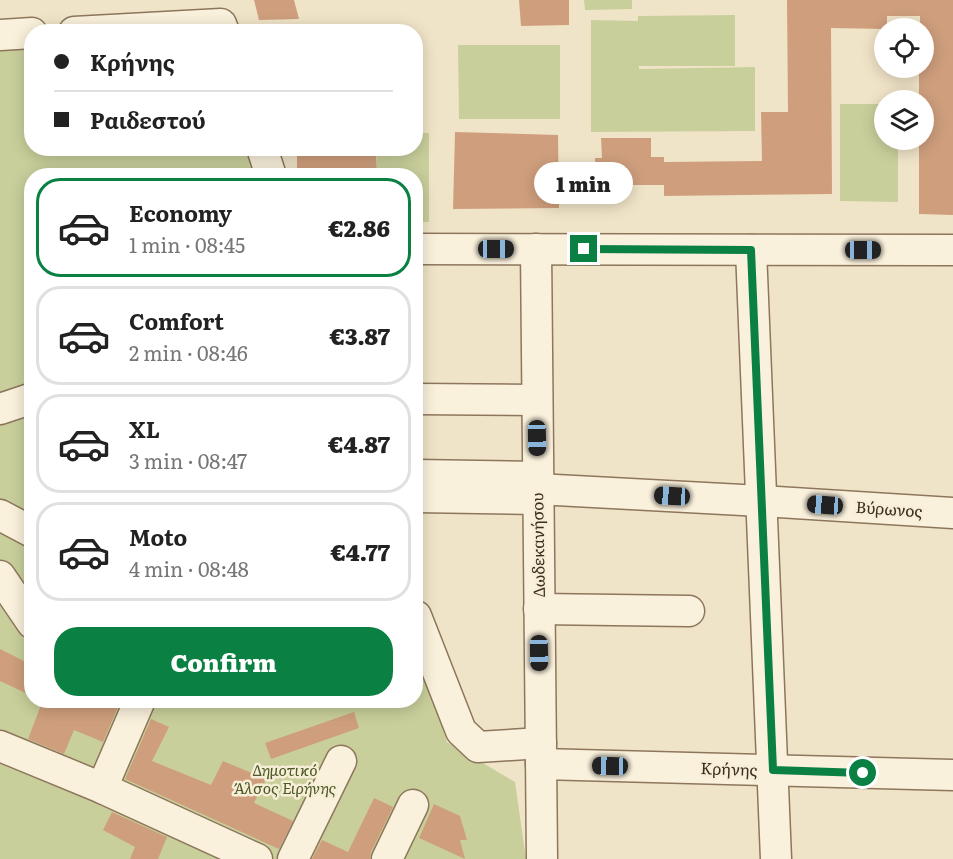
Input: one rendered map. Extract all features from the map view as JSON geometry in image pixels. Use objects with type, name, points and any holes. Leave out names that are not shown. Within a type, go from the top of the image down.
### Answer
[{"type":"street","points":[[177,24],[206,20]]},
{"type":"street","points":[[0,35],[24,34]]},
{"type":"street","points":[[423,249],[953,250]]},
{"type":"street","name":"Δωδεκανήσου","points":[[536,249],[537,489],[541,754],[545,853]]},
{"type":"street","points":[[751,250],[776,859]]},
{"type":"street","points":[[423,399],[536,400]]},
{"type":"street","points":[[0,409],[24,401]]},
{"type":"street","name":"Βύρωνος","points":[[423,476],[537,489],[953,513]]},
{"type":"street","name":"Βύρωνος","points":[[423,497],[537,489]]},
{"type":"street","points":[[0,515],[24,528]]},
{"type":"street","points":[[0,576],[24,611]]},
{"type":"street","points":[[539,609],[689,611]]},
{"type":"street","name":"Κρήνης","points":[[423,634],[460,732],[478,747],[541,754],[773,770],[953,775]]},
{"type":"street","points":[[102,788],[137,708]]},
{"type":"street","points":[[0,746],[102,788],[257,859]]},
{"type":"street","points":[[293,859],[341,761]]},
{"type":"street","points":[[387,859],[413,805]]},
{"type":"green space","points":[[584,0],[632,0],[632,9],[585,10]]},
{"type":"green space","points":[[735,15],[735,66],[639,66],[639,69],[755,67],[755,131],[591,132],[591,20],[638,21],[638,16]]},
{"type":"green space","name":"Δημοτικό Άλσος Ειρήνης","points":[[24,44],[24,156],[251,156],[256,168],[24,168],[24,708],[423,708],[423,667],[447,742],[515,782],[526,859],[0,859],[0,46]]},
{"type":"green space","points":[[458,45],[560,45],[560,119],[459,119]]},
{"type":"green space","points":[[840,104],[874,104],[874,150],[898,150],[898,202],[840,201]]},
{"type":"green space","points":[[423,133],[429,133],[429,222],[423,222],[423,168],[377,168],[377,156],[423,156]]},
{"type":"building","points":[[254,0],[294,0],[299,19],[259,20]]},
{"type":"building","points":[[519,0],[569,0],[569,25],[521,26]]},
{"type":"building","points":[[787,0],[953,0],[953,215],[919,214],[919,150],[934,150],[934,90],[919,90],[919,78],[934,78],[934,18],[920,18],[920,16],[874,18],[874,29],[831,28],[832,194],[664,196],[664,185],[618,185],[618,181],[596,181],[595,158],[602,158],[601,138],[651,138],[651,157],[664,157],[664,162],[762,161],[761,112],[788,112]]},
{"type":"building","points":[[455,132],[558,135],[559,208],[453,209]]},
{"type":"building","points":[[297,156],[376,156],[377,168],[297,168]]},
{"type":"building","points":[[0,649],[24,661],[24,692],[0,681]]},
{"type":"building","points":[[40,708],[118,708],[103,742],[74,730],[64,754],[28,739]]},
{"type":"building","points":[[354,712],[359,728],[271,759],[265,743]]},
{"type":"building","points":[[151,719],[169,727],[152,761],[211,785],[223,761],[266,779],[254,803],[293,821],[279,849],[125,779]]},
{"type":"building","points":[[374,798],[393,807],[371,852],[370,859],[312,859],[322,840],[348,852]]},
{"type":"building","points":[[434,804],[460,816],[467,840],[460,840],[465,859],[419,838]]},
{"type":"building","points":[[112,812],[167,837],[158,859],[130,859],[135,847],[103,830]]},
{"type":"route","points":[[584,249],[751,250],[773,770],[863,773]]}]
